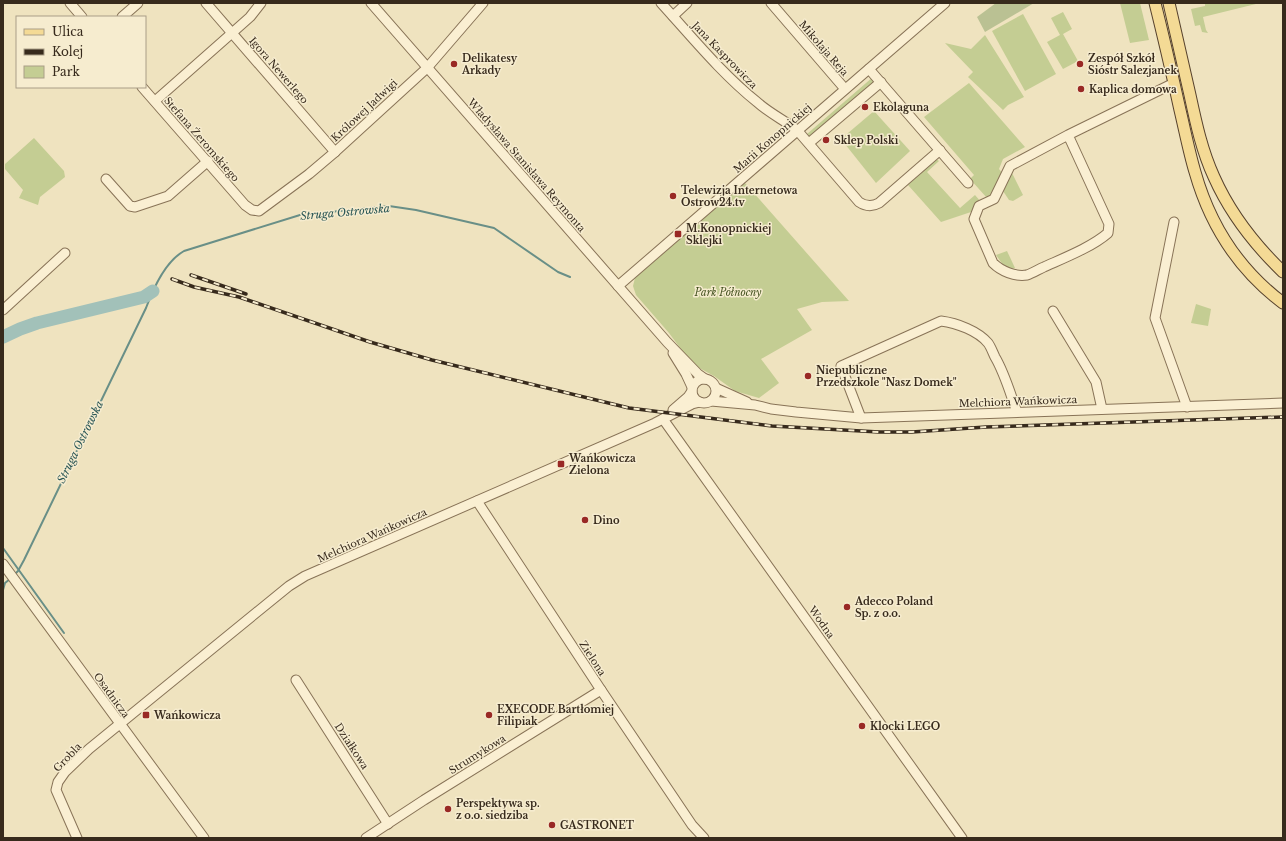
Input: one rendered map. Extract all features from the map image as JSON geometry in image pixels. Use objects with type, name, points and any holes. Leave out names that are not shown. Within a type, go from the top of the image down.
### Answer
[{"type":"main road","points":[[1156,3],[1195,173],[1205,201],[1226,242],[1248,272],[1268,292],[1283,303]]},
{"type":"main road","points":[[1170,3],[1200,139],[1214,176],[1226,200],[1243,228],[1283,272]]},
{"type":"street","points":[[70,3],[81,16]]},
{"type":"street","points":[[123,16],[138,3]]},
{"type":"street","name":"Igora Newerlego","points":[[206,3],[335,152]]},
{"type":"street","points":[[155,101],[250,17],[261,3]]},
{"type":"street","points":[[373,6],[384,3]]},
{"type":"street","name":"Królowej Jadwigi","points":[[245,205],[252,210],[259,211],[309,174],[335,152],[427,68],[483,3]]},
{"type":"street","name":"Jana Kasprowicza","points":[[661,3],[735,84],[768,111],[797,130],[858,202],[870,206],[879,203],[940,150]]},
{"type":"street","points":[[672,16],[687,3]]},
{"type":"street","name":"Mikołaja Reja","points":[[771,3],[845,89]]},
{"type":"street","name":"Marii Konopnickiej","points":[[618,286],[944,3]]},
{"type":"street","name":"Władysława Stanisława Reymonta","points":[[373,6],[667,342],[695,372],[705,379]]},
{"type":"street","points":[[869,69],[968,183]]},
{"type":"street","points":[[808,143],[881,82]]},
{"type":"street","points":[[1068,135],[1109,224],[1108,233],[1102,238],[1065,258],[1027,275],[1012,274],[1003,271],[994,263],[974,220],[979,206],[994,199],[1010,166],[1068,135],[1174,83]]},
{"type":"street","name":"Stefana Żeromskiego","points":[[143,88],[245,205]]},
{"type":"street","points":[[106,179],[130,206],[135,207],[168,196],[208,161]]},
{"type":"street","points":[[1174,222],[1155,318],[1187,407]]},
{"type":"street","points":[[3,310],[65,253]]},
{"type":"street","points":[[1053,311],[1096,382],[1102,409]]},
{"type":"street","points":[[861,418],[841,366],[941,321],[953,323],[965,328],[975,333],[988,343],[1003,372],[1017,412]]},
{"type":"street","name":"Władysława Stanisława Reymonta","points":[[667,342],[686,374],[692,389]]},
{"type":"street","points":[[705,379],[712,382],[716,388],[715,396],[708,402],[700,402],[694,398],[692,389],[697,380],[705,379]]},
{"type":"street","name":"Melchiora Wańkowicza","points":[[716,388],[755,405]]},
{"type":"street","name":"Melchiora Wańkowicza","points":[[663,419],[688,396],[692,389]]},
{"type":"street","name":"Melchiora Wańkowicza","points":[[711,400],[796,412],[861,418],[1283,403]]},
{"type":"street","name":"Melchiora Wańkowicza","points":[[120,723],[289,586],[305,576],[663,419],[692,404],[700,402]]},
{"type":"street","name":"Wodna","points":[[663,419],[962,838]]},
{"type":"street","name":"Zielona","points":[[477,501],[601,690],[692,825],[704,838]]},
{"type":"street","name":"Osadnicza","points":[[4,569],[19,586],[204,838]]},
{"type":"street","name":"Działkowa","points":[[296,680],[388,824]]},
{"type":"street","name":"Strumykowa","points":[[366,838],[601,690]]},
{"type":"street","name":"Grobla","points":[[78,838],[57,794],[56,790],[58,782],[65,772],[89,749],[120,723]]},
{"type":"green space","points":[[996,3],[1034,3],[985,32],[977,17]]},
{"type":"green space","points":[[1120,3],[1140,3],[1149,40],[1130,43]]},
{"type":"green space","points":[[1205,3],[1260,3],[1203,17],[1208,33],[1202,32],[1200,25],[1195,26],[1191,9],[1205,6]]},
{"type":"green space","points":[[1063,12],[1072,29],[1063,34],[1078,61],[1063,69],[1047,42],[1060,35],[1051,18]]},
{"type":"green space","points":[[1023,14],[1056,74],[1025,91],[992,31]]},
{"type":"green space","points":[[985,35],[1024,97],[1008,105],[1003,110],[968,77],[973,72],[945,43],[971,49]]},
{"type":"green space","points":[[873,77],[876,81],[811,138],[807,134]]},
{"type":"green space","points":[[969,83],[1025,147],[1003,159],[999,169],[1003,174],[991,196],[987,198],[970,179],[974,175],[924,117]]},
{"type":"green space","points":[[874,111],[910,151],[876,183],[841,139]]},
{"type":"green space","points":[[34,138],[64,171],[65,177],[40,197],[38,205],[19,198],[23,190],[5,169],[5,164]]},
{"type":"green space","points":[[936,159],[939,161],[927,172],[960,208],[975,195],[981,202],[974,211],[941,222],[908,185]]},
{"type":"green space","points":[[1012,173],[1023,195],[1013,201],[1009,200],[1003,191]]},
{"type":"green space","name":"Park Północny","points":[[745,183],[849,301],[822,302],[797,309],[812,330],[761,359],[779,383],[759,398],[735,391],[714,376],[692,364],[669,333],[636,295],[633,286],[635,278]]},
{"type":"green space","points":[[1007,251],[1015,268],[1011,269],[1003,265],[996,255]]},
{"type":"green space","points":[[1196,304],[1211,309],[1208,326],[1191,323]]},
{"type":"waterway","name":"Struga Ostrowska","points":[[14,575],[24,560],[146,308],[156,284],[171,261],[184,251],[300,215],[389,206],[416,210],[494,228],[558,272],[570,277]]},
{"type":"waterway","name":"Struga Ostrowska","points":[[3,337],[37,323],[144,297],[153,291]]},
{"type":"waterway","points":[[3,548],[64,633]]},
{"type":"waterway","name":"Struga Ostrowska","points":[[3,590],[5,583],[10,579]]},
{"type":"railway","points":[[191,275],[246,294]]},
{"type":"railway","points":[[172,279],[194,287],[239,297],[370,342],[432,360],[629,408],[772,426],[879,432],[912,432],[986,427],[1283,417]]},
{"type":"place","name":"Delikatesy Arkady","points":[[454,64]]},
{"type":"place","name":"Zespół Szkół Sióstr Salezjanek","points":[[1080,64]]},
{"type":"place","name":"Kaplica domowa","points":[[1081,89]]},
{"type":"place","name":"Ekolaguna","points":[[865,107]]},
{"type":"place","name":"Sklep Polski","points":[[826,140]]},
{"type":"place","name":"Telewizja Internetowa Ostrow24.tv","points":[[673,196]]},
{"type":"place","name":"M.Konopnickiej Sklejki","points":[[678,234]]},
{"type":"place","name":"Niepubliczne Przedszkole \"Nasz Domek\"","points":[[808,376]]},
{"type":"place","name":"Wańkowicza Zielona","points":[[561,464]]},
{"type":"place","name":"Dino","points":[[585,520]]},
{"type":"place","name":"Adecco Poland Sp. z o.o.","points":[[847,607]]},
{"type":"place","name":"Wańkowicza","points":[[146,715]]},
{"type":"place","name":"EXECODE Bartłomiej Filipiak","points":[[489,715]]},
{"type":"place","name":"Klocki LEGO","points":[[862,726]]},
{"type":"place","name":"Perspektywa sp. z o.o. siedziba","points":[[448,809]]},
{"type":"place","name":"GASTRONET","points":[[552,825]]}]
